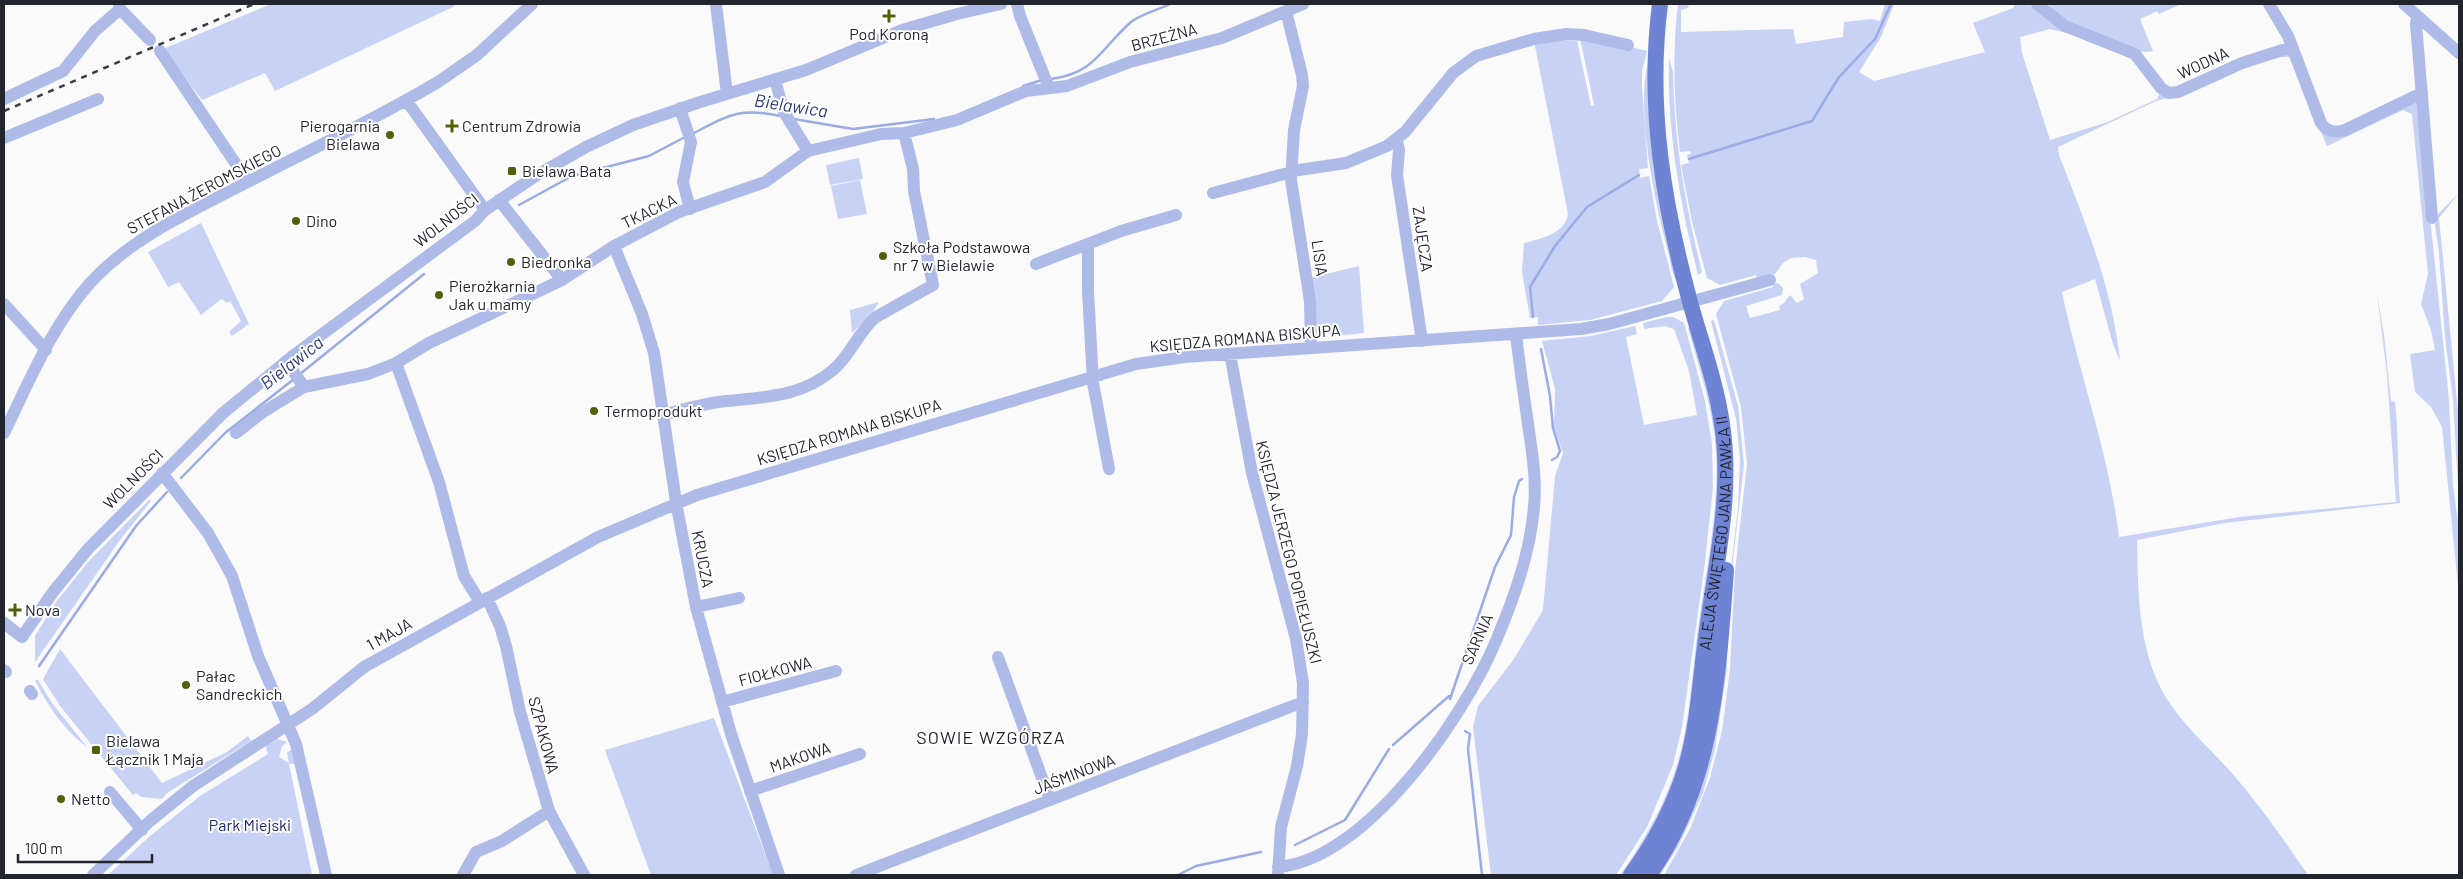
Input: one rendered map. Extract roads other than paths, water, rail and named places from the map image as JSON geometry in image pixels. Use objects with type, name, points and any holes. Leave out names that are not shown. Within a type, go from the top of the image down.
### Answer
[{"type":"main road","name":"ALEJA ŚWIĘTEGO JANA PAWŁA II","points":[[1649,875],[1667,848],[1688,805],[1707,742],[1718,661],[1735,463],[1731,422],[1666,203],[1658,149],[1654,75],[1660,4]]},
{"type":"main road","name":"ALEJA ŚWIĘTEGO JANA PAWŁA II","points":[[1631,875],[1668,814],[1689,753],[1698,708],[1723,508],[1725,469],[1722,423],[1677,212],[1667,144],[1664,83],[1669,4]]},
{"type":"street","name":"STEFANA ŻEROMSKIEGO","points":[[4,433],[46,350],[77,299],[116,258],[140,240],[184,215],[406,100],[469,61],[532,4]]},
{"type":"street","points":[[716,4],[727,94]]},
{"type":"street","name":"WOLNOŚCI","points":[[4,623],[22,637],[78,560],[223,413],[296,375],[485,210],[499,200],[586,147],[633,125],[680,108],[812,68],[910,28],[1001,4]]},
{"type":"street","points":[[1017,4],[1049,88]]},
{"type":"street","name":"BRZEŻNA","points":[[1049,88],[1067,86],[1130,62],[1222,38],[1303,4]]},
{"type":"street","name":"WODNA","points":[[2037,4],[2065,26],[2136,54],[2162,89],[2169,94],[2177,93],[2252,58],[2292,47]]},
{"type":"street","points":[[2269,4],[2292,47],[2321,123],[2330,131],[2346,130],[2422,93]]},
{"type":"street","points":[[4,99],[64,71],[95,31],[119,6],[150,40]]},
{"type":"street","points":[[2411,9],[2459,53]]},
{"type":"street","points":[[2411,9],[2422,93],[2432,218]]},
{"type":"street","points":[[1286,11],[1303,86],[1294,130],[1291,172]]},
{"type":"street","points":[[1213,193],[1291,172],[1346,163],[1384,148],[1396,141],[1453,73],[1476,56],[1534,39],[1566,34],[1584,35],[1628,45]]},
{"type":"street","points":[[160,51],[248,182]]},
{"type":"street","points":[[775,80],[787,117],[808,151]]},
{"type":"street","name":"TKACKA","points":[[296,375],[368,374],[396,363],[429,343],[562,280],[614,246],[690,209],[765,182],[808,151],[881,134],[904,133],[957,120],[1026,91],[1049,88]]},
{"type":"street","points":[[4,138],[98,99]]},
{"type":"street","points":[[406,100],[485,210]]},
{"type":"street","points":[[680,108],[691,142],[683,182],[690,209]]},
{"type":"street","points":[[662,415],[704,405],[779,396],[799,390],[819,380],[845,359],[868,323],[876,316],[933,285],[914,191],[913,169],[904,133]]},
{"type":"street","name":"ZAJĘCZA","points":[[1396,141],[1399,150],[1397,175],[1422,341]]},
{"type":"street","name":"LISIA","points":[[1291,172],[1310,301],[1311,348]]},
{"type":"street","points":[[499,200],[562,280]]},
{"type":"street","points":[[1036,264],[1122,231],[1176,215]]},
{"type":"street","points":[[1088,244],[1092,376],[1109,469]]},
{"type":"street","name":"KRUCZA","points":[[614,246],[628,275],[651,341],[676,502],[696,607],[722,702],[779,875]]},
{"type":"street","name":"KSIĘDZA ROMANA BISKUPA","points":[[676,502],[1092,376],[1153,361],[1516,334],[1598,326],[1770,280]]},
{"type":"street","points":[[4,304],[46,350]]},
{"type":"street","name":"SARNIA","points":[[1278,871],[1329,849],[1359,828],[1386,804],[1403,785],[1456,714],[1496,642],[1524,567],[1534,506],[1533,466],[1516,334]]},
{"type":"street","name":"KSIĘDZA JERZEGO POPIEŁUSZKI","points":[[1230,354],[1257,495],[1299,654],[1304,702],[1300,748],[1282,823],[1278,871]]},
{"type":"street","name":"SZPAKOWA","points":[[396,363],[439,482],[464,576],[484,600],[500,626],[520,712],[549,811],[584,875]]},
{"type":"street","points":[[236,433],[263,412],[296,375]]},
{"type":"street","points":[[162,473],[208,533],[227,565],[258,656],[288,725],[302,763],[326,875]]},
{"type":"street","name":"1 MAJA","points":[[94,875],[142,830],[201,780],[312,709],[364,667],[598,537],[676,502]]},
{"type":"street","points":[[696,607],[739,598]]},
{"type":"street","points":[[998,657],[1050,800]]},
{"type":"street","name":"FIOŁKOWA","points":[[722,702],[836,671]]},
{"type":"street","name":"JAŚMINOWA","points":[[856,875],[1304,702]]},
{"type":"street","name":"MAKOWA","points":[[750,791],[860,754]]},
{"type":"street","points":[[110,792],[142,830]]},
{"type":"street","points":[[463,875],[476,852],[502,841],[549,811]]},
{"type":"waterway","name":"Bielawica","points":[[1051,79],[1066,76],[1088,65],[1135,19],[1170,4]]},
{"type":"waterway","points":[[1689,159],[1812,121],[1839,77],[1875,39],[1891,4]]},
{"type":"waterway","name":"Bielawica","points":[[1023,86],[1042,80]]},
{"type":"waterway","name":"Bielawica","points":[[692,134],[735,114],[755,112],[781,116]]},
{"type":"waterway","name":"Bielawica","points":[[794,119],[853,129],[934,119]]},
{"type":"waterway","name":"Bielawica","points":[[519,205],[572,176],[649,156],[685,137]]},
{"type":"waterway","points":[[1533,317],[1530,287],[1555,246],[1587,207],[1639,175]]},
{"type":"waterway","name":"Bielawica","points":[[300,374],[424,274]]},
{"type":"waterway","points":[[1541,349],[1550,396],[1553,428],[1560,451],[1557,457],[1552,460]]},
{"type":"waterway","name":"Bielawica","points":[[181,478],[225,433],[294,379]]},
{"type":"waterway","points":[[1450,699],[1495,567],[1511,535],[1514,497],[1519,481],[1522,479]]},
{"type":"waterway","name":"Bielawica","points":[[39,666],[136,526],[167,492]]},
{"type":"waterway","points":[[1393,745],[1449,696]]},
{"type":"waterway","points":[[1465,731],[1470,734],[1468,749],[1482,875]]},
{"type":"waterway","points":[[1295,845],[1345,820],[1389,749]]},
{"type":"waterway","points":[[1178,875],[1196,866],[1261,852]]},
{"type":"railway","points":[[4,111],[254,4]]},
{"type":"place","name":"Pod Koroną","points":[[889,16]]},
{"type":"place","name":"Centrum Zdrowia","points":[[452,126]]},
{"type":"place","name":"Pierogarnia Bielawa","points":[[390,135]]},
{"type":"place","name":"Bielawa Bata","points":[[512,171]]},
{"type":"place","name":"Dino","points":[[296,221]]},
{"type":"place","name":"Szkoła Podstawowa nr 7 w Bielawie","points":[[883,256]]},
{"type":"place","name":"Biedronka","points":[[511,262]]},
{"type":"place","name":"Pierożkarnia Jak u mamy","points":[[439,295]]},
{"type":"place","name":"Termoprodukt","points":[[594,411]]},
{"type":"place","name":"Nova","points":[[15,610]]},
{"type":"place","name":"Pałac Sandreckich","points":[[186,685]]},
{"type":"place","name":"Bielawa Łącznik 1 Maja","points":[[96,750]]},
{"type":"place","name":"Netto","points":[[61,799]]},
{"type":"district","name":"SOWIE WZGÓRZA","points":[[991,738]]},
{"type":"park label","name":"Park Miejski","points":[[250,825]]}]
